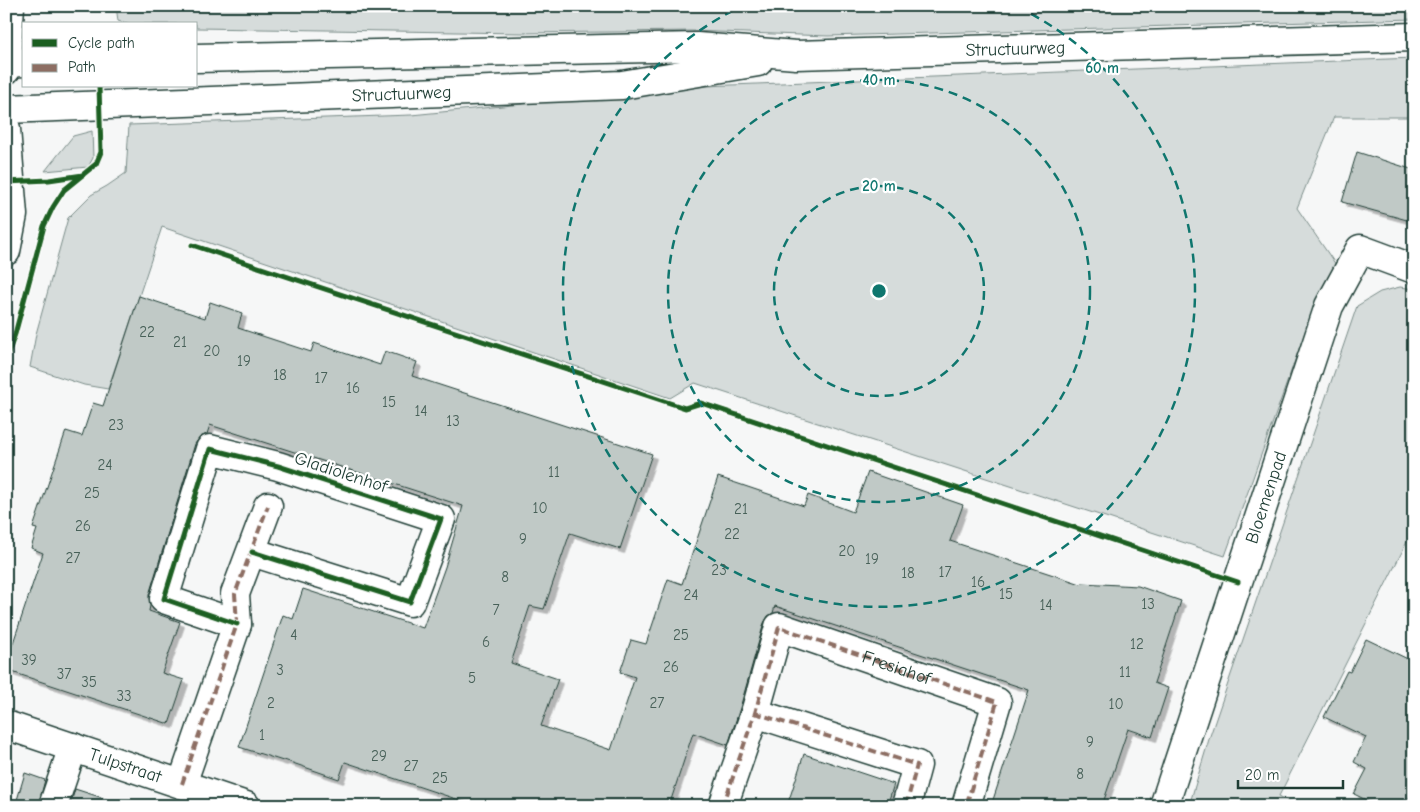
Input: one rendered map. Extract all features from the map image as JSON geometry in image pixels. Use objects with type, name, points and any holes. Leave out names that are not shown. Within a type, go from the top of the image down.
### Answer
[{"type":"street","points":[[6,70],[10,6]]},
{"type":"street","name":"Structuurweg","points":[[198,58],[697,47],[796,56],[1414,37]]},
{"type":"street","name":"Structuurweg","points":[[6,109],[622,85],[796,56]]},
{"type":"street","points":[[6,63],[22,62]]},
{"type":"street","points":[[6,129],[13,215],[6,251]]},
{"type":"street","name":"Bloemenpad","points":[[1164,806],[1329,306],[1360,249],[1414,270]]},
{"type":"street","name":"Gladiolenhof","points":[[238,624],[164,599],[210,450],[278,466],[441,519],[410,602],[252,552]]},
{"type":"street","points":[[182,784],[238,624],[235,594],[268,506]]},
{"type":"street","name":"Fresiahof","points":[[723,806],[755,713],[780,627],[997,702],[966,806]]},
{"type":"street","points":[[755,713],[917,766],[906,806]]},
{"type":"street","name":"Tulpstraat","points":[[6,725],[246,806]]},
{"type":"street","points":[[53,806],[73,747]]},
{"type":"shaded area","points":[[116,6],[1414,6],[1414,19],[828,36],[691,31],[522,33],[198,28],[198,22],[118,21]]},
{"type":"shaded area","points":[[1414,58],[1414,117],[1334,117],[1297,208],[1336,265],[1319,293],[1225,556],[695,383],[670,398],[162,227],[108,389],[84,385],[30,367],[36,334],[68,218],[91,195],[126,173],[129,125],[411,115],[706,86]]},
{"type":"shaded area","points":[[92,131],[93,158],[88,167],[45,171],[73,136]]},
{"type":"shaded area","points":[[1400,287],[1414,289],[1414,528],[1279,796],[1299,806],[1189,806],[1210,736],[1357,306],[1380,292]]},
{"type":"building","points":[[1357,152],[1414,170],[1414,222],[1342,202]]},
{"type":"building","points":[[139,296],[205,318],[210,302],[242,313],[238,328],[311,352],[314,343],[380,365],[385,351],[417,362],[412,376],[652,454],[620,549],[570,533],[544,609],[530,606],[511,663],[558,679],[541,726],[611,750],[635,677],[620,672],[631,640],[646,644],[668,579],[682,584],[718,477],[804,506],[808,495],[853,512],[868,472],[963,505],[950,541],[1081,584],[1138,586],[1181,601],[1154,683],[1168,688],[1152,737],[1128,729],[1102,806],[991,806],[1029,690],[775,606],[773,613],[768,616],[764,623],[728,745],[693,733],[669,806],[477,806],[345,762],[339,779],[239,747],[283,615],[293,619],[303,589],[423,628],[445,567],[463,506],[210,425],[207,434],[200,437],[195,444],[149,595],[149,611],[180,622],[162,673],[184,680],[169,724],[6,670],[6,664],[43,553],[31,548],[37,529],[33,528],[66,431],[82,436],[93,403],[103,406]]},
{"type":"building","points":[[1366,639],[1414,662],[1414,788],[1405,806],[1378,806],[1354,794],[1367,769],[1354,762],[1366,737],[1324,717],[1347,671],[1350,672]]},
{"type":"building","points":[[804,754],[894,784],[887,806],[787,806]]},
{"type":"building","points":[[25,773],[45,780],[38,806],[17,800]]},
{"type":"building","points":[[75,789],[109,800],[108,806],[70,806]]},
{"type":"marked path","points":[[182,784],[237,624],[235,594],[268,506]]},
{"type":"marked path","points":[[723,806],[755,713],[779,627],[997,702],[966,806]]},
{"type":"marked path","points":[[755,713],[917,765],[906,806]]},
{"type":"cycle path","points":[[6,360],[15,334],[44,226],[64,190],[96,164],[101,152],[99,88]]},
{"type":"cycle path","points":[[6,182],[49,180],[83,175]]},
{"type":"cycle path","points":[[192,245],[685,408],[701,403],[1238,582]]},
{"type":"cycle path","points":[[237,624],[164,599],[210,449],[278,466],[441,519],[410,602],[252,552]]}]
